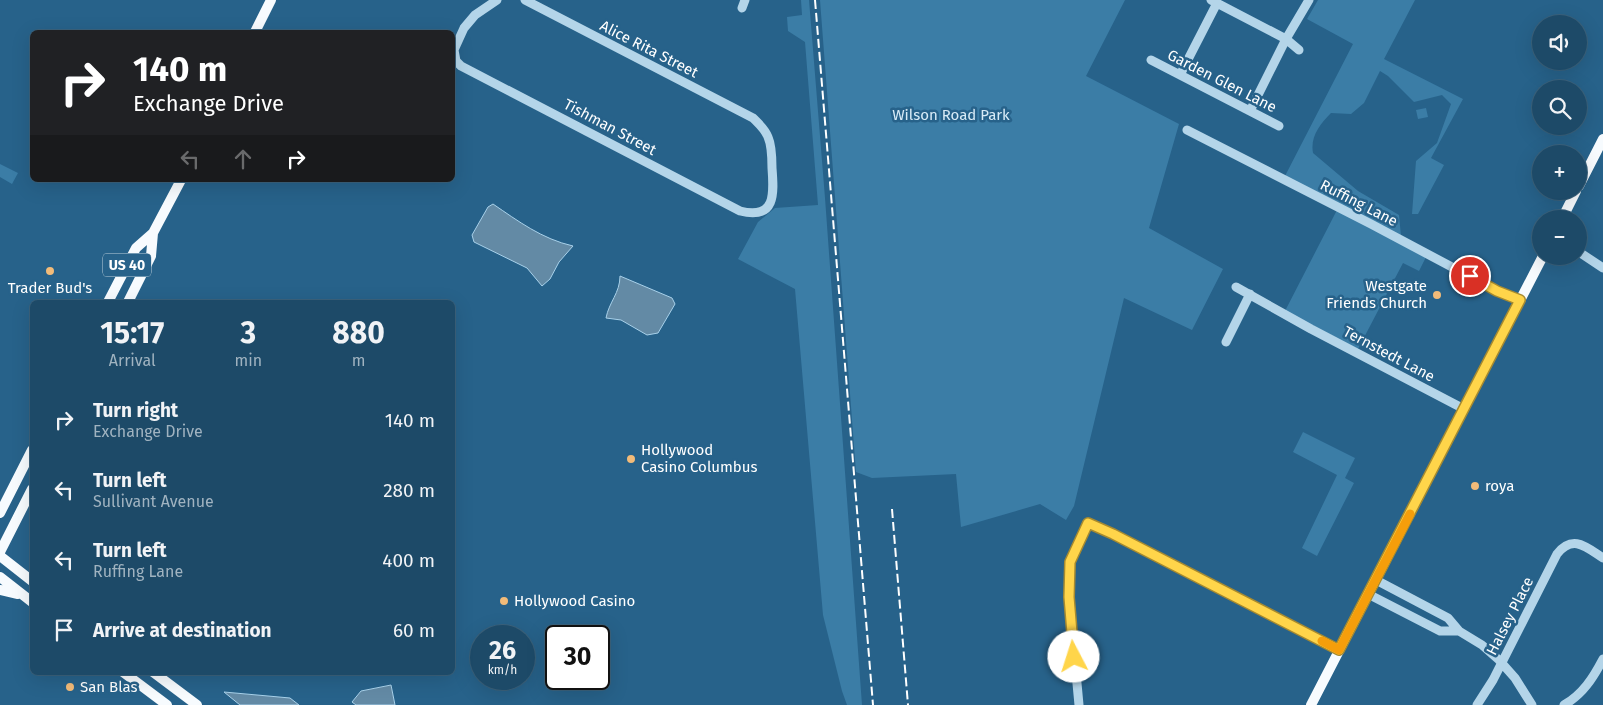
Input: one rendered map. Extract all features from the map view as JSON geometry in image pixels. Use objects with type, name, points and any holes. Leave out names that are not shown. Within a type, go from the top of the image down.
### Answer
[{"type":"main road","points":[[255,30],[271,0]]},
{"type":"main road","points":[[1587,170],[1603,139]]},
{"type":"main road","name":"US 40","points":[[109,300],[136,248],[153,233],[179,182]]},
{"type":"main road","name":"US 40","points":[[129,300],[151,256],[153,233]]},
{"type":"main road","points":[[1311,705],[1538,265]]},
{"type":"main road","points":[[0,513],[30,454]]},
{"type":"main road","points":[[0,552],[30,493]]},
{"type":"main road","points":[[0,556],[30,579]]},
{"type":"main road","points":[[0,577],[28,599]]},
{"type":"main road","points":[[0,590],[28,599]]},
{"type":"main road","points":[[127,675],[167,705]]},
{"type":"main road","points":[[156,675],[197,705]]},
{"type":"street","name":"Tishman Street","points":[[455,50],[471,18],[498,0]]},
{"type":"street","name":"Alice Rita Street","points":[[525,0],[753,118],[768,137],[771,150],[774,190],[770,205],[760,212]]},
{"type":"street","points":[[1250,111],[1286,39],[1309,0]]},
{"type":"street","points":[[1180,75],[1214,2],[1286,39],[1299,50]]},
{"type":"street","name":"Tishman Street","points":[[455,58],[462,66],[740,211],[760,212]]},
{"type":"street","name":"Garden Glen Lane","points":[[1152,60],[1279,126]]},
{"type":"street","name":"Ruffing Lane","points":[[1187,130],[1379,228],[1497,291],[1520,300]]},
{"type":"street","points":[[1587,257],[1603,268]]},
{"type":"street","name":"Ternstedt Lane","points":[[1236,287],[1311,329],[1464,409]]},
{"type":"street","points":[[1226,342],[1250,294]]},
{"type":"street","points":[[1079,705],[1069,597],[1070,562],[1088,523],[1339,650]]},
{"type":"street","name":"Halsey Place","points":[[1477,705],[1502,662],[1557,554],[1562,548],[1570,544],[1582,545],[1603,558]]},
{"type":"street","points":[[1376,580],[1448,618],[1458,631],[1482,645],[1502,662],[1522,688],[1532,705]]},
{"type":"street","points":[[1368,594],[1440,631],[1458,631]]},
{"type":"street","points":[[1564,705],[1575,698],[1588,685],[1603,659]]},
{"type":"green space","points":[[801,0],[809,0],[862,705],[847,705],[823,615],[795,289],[738,259],[758,222],[775,208],[818,205],[805,42],[788,31],[787,17],[802,15]]},
{"type":"green space","name":"Wilson Road Park","points":[[820,0],[1125,0],[1086,76],[1179,124],[1149,228],[1223,269],[1192,330],[1124,298],[1074,506],[1066,520],[1040,504],[961,527],[956,474],[872,478],[856,472]]},
{"type":"green space","points":[[1318,0],[1415,0],[1384,59],[1463,99],[1431,158],[1444,165],[1418,214],[1412,214],[1416,161],[1437,143],[1451,104],[1442,95],[1414,102],[1388,76],[1380,71],[1364,103],[1351,114],[1331,113],[1314,136],[1313,153],[1358,191],[1399,215],[1401,236],[1285,176],[1353,44],[1307,19]]},
{"type":"green space","points":[[1426,108],[1428,117],[1418,119],[1416,110]]},
{"type":"green space","points":[[0,164],[18,173],[12,184],[0,177]]},
{"type":"green space","points":[[1337,210],[1426,257],[1419,271],[1403,263],[1358,349],[1285,311]]},
{"type":"green space","points":[[1303,432],[1355,458],[1345,478],[1354,483],[1317,556],[1302,548],[1337,475],[1293,452]]},
{"type":"shaded area","points":[[493,204],[541,234],[573,246],[559,262],[550,279],[542,286],[527,268],[474,242],[472,235],[488,207]]},
{"type":"shaded area","points":[[620,276],[672,298],[675,304],[658,333],[647,335],[621,320],[606,318],[620,282]]},
{"type":"shaded area","points":[[391,685],[395,705],[356,705],[352,702],[361,691]]},
{"type":"shaded area","points":[[224,692],[290,698],[299,705],[240,705]]},
{"type":"railway","points":[[815,0],[873,705]]},
{"type":"railway","points":[[892,509],[908,705]]},
{"type":"slow traffic","points":[[1322,641],[1339,650],[1410,514]]},
{"type":"place","name":"Trader Bud's","points":[[50,271]]},
{"type":"place","name":"Westgate Friends Church","points":[[1437,295]]},
{"type":"place","name":"Hollywood Casino Columbus","points":[[631,459]]},
{"type":"place","name":"roya","points":[[1475,486]]},
{"type":"place","name":"Hollywood Casino","points":[[504,601]]},
{"type":"place","name":"San Blas","points":[[70,687]]},
{"type":"route","points":[[1074,657],[1069,597],[1070,562],[1088,523],[1339,650],[1520,300],[1497,291],[1470,276]]}]
